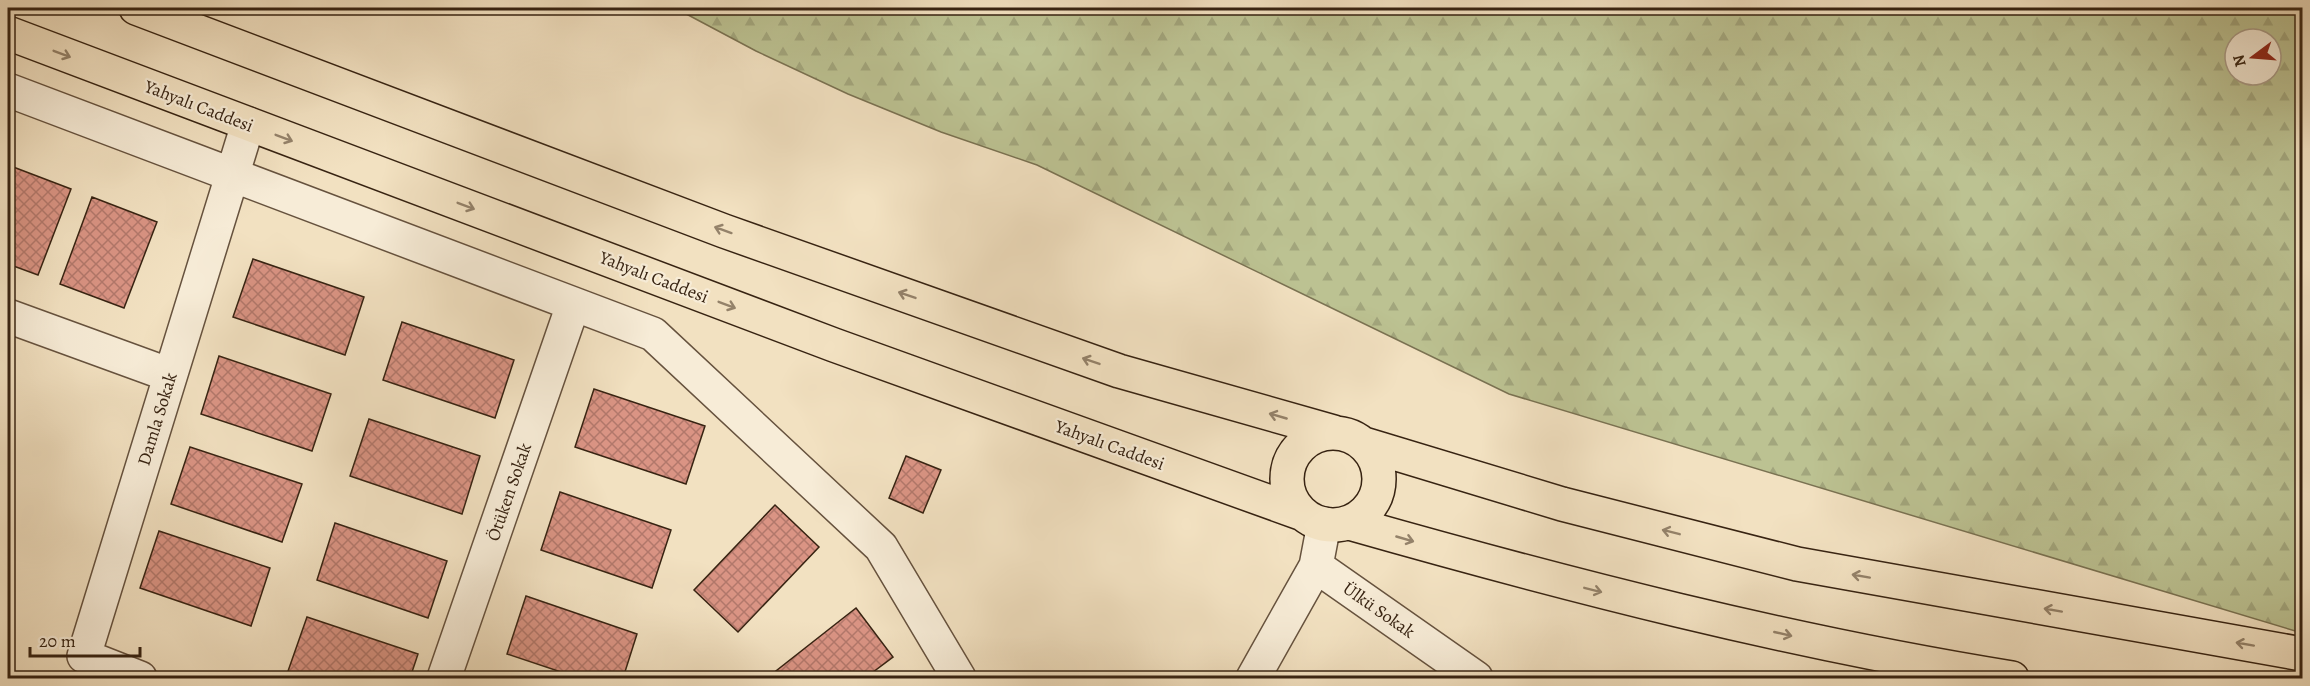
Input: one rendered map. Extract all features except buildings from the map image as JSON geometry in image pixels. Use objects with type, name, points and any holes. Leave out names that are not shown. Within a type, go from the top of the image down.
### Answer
[{"type":"main road","points":[[136,8],[735,235],[1119,371],[1349,438],[1562,504],[1797,564],[2302,654]]},
{"type":"main road","name":"Yahyalı Caddesi","points":[[8,33],[834,345],[1325,521],[1658,606],[1814,641],[2012,678]]},
{"type":"main road","points":[[1318,435],[1349,438],[1374,456],[1380,472],[1380,488],[1373,503],[1363,515],[1325,521],[1293,502],[1287,486],[1287,470],[1293,455],[1304,442],[1318,435]]},
{"type":"street","points":[[8,90],[653,334],[882,547],[956,678]]},
{"type":"street","name":"Damla Sokak","points":[[140,678],[84,656],[248,124]]},
{"type":"street","name":"Ötüken Sokak","points":[[444,678],[573,304]]},
{"type":"street","points":[[8,316],[170,375]]},
{"type":"street","points":[[1253,678],[1316,566],[1325,521]]},
{"type":"street","name":"Ülkü Sokak","points":[[1316,566],[1476,678]]},
{"type":"green space","points":[[675,8],[2302,8],[2302,633],[1509,394],[1037,165],[941,132],[848,94],[756,51]]}]
